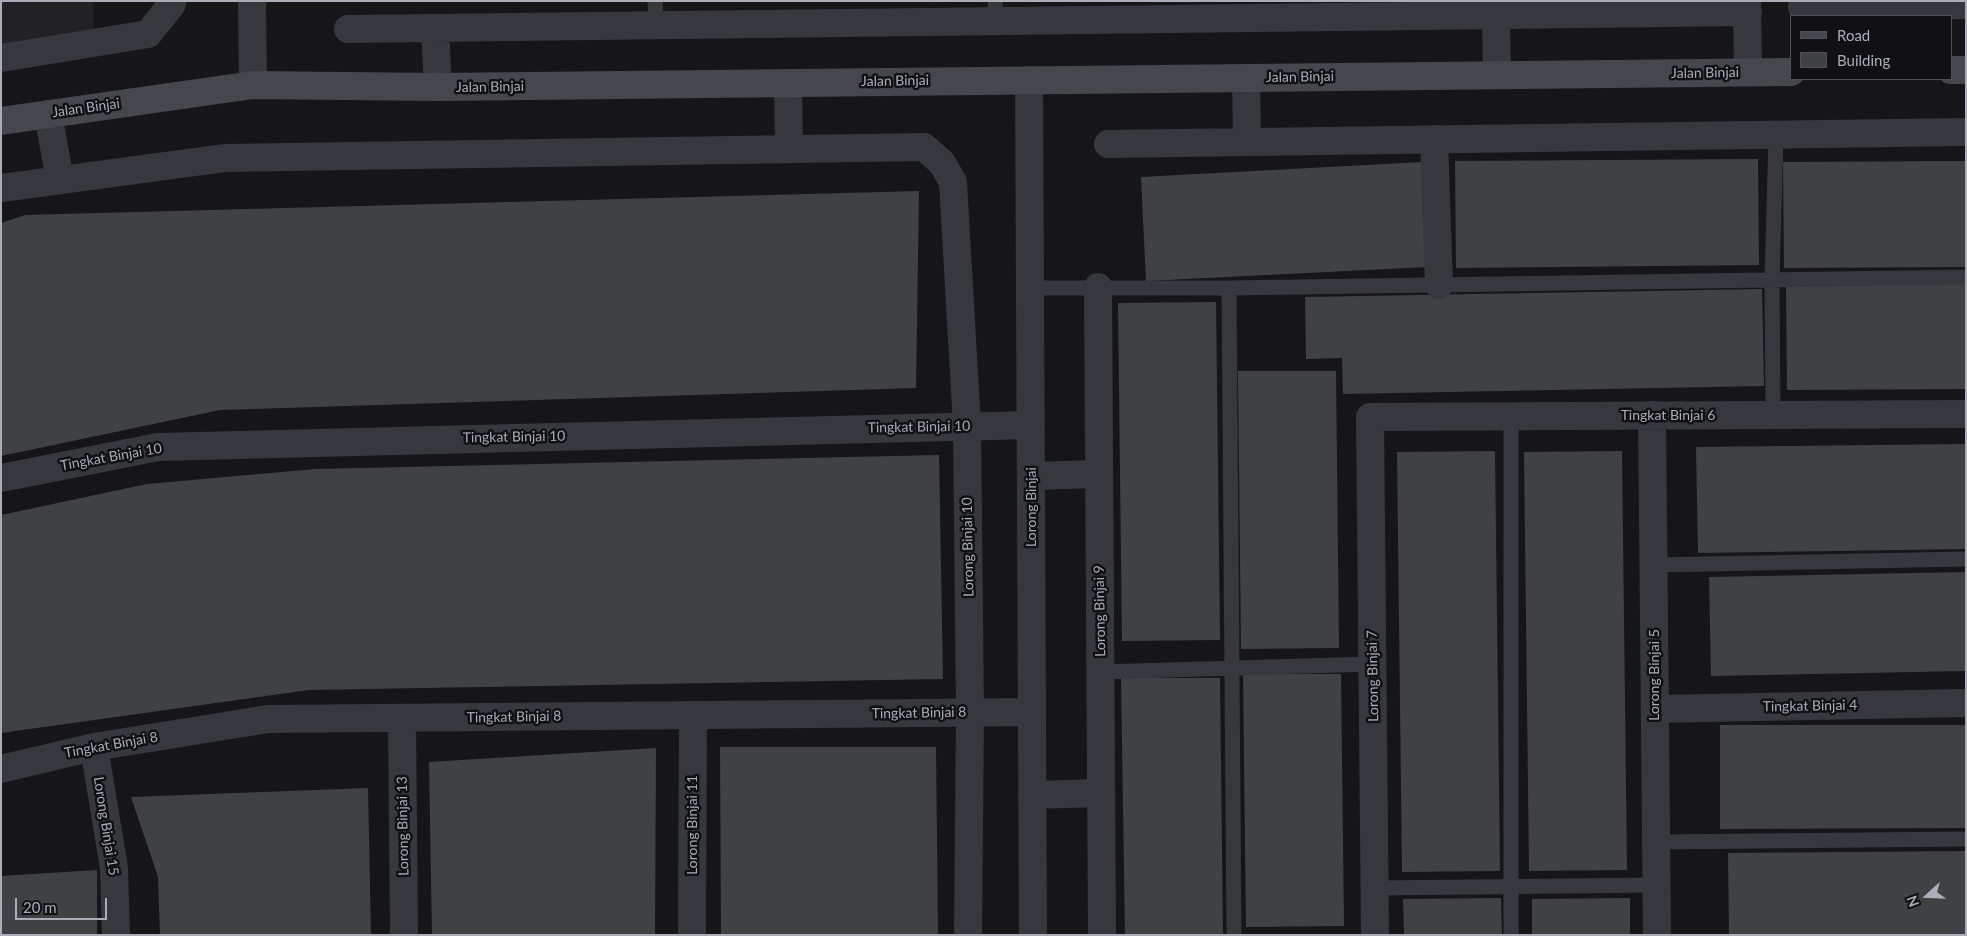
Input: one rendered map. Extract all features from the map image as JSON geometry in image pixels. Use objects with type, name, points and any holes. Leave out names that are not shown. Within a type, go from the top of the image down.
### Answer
[{"type":"street","points":[[252,1],[253,85]]},
{"type":"street","points":[[1,58],[148,34],[172,3]]},
{"type":"street","points":[[1802,7],[1897,4],[1920,11],[1966,5]]},
{"type":"street","points":[[348,29],[435,28],[656,13],[1326,9],[1496,16],[1747,7],[1748,72]]},
{"type":"street","points":[[1496,16],[1497,75]]},
{"type":"street","points":[[435,28],[438,87]]},
{"type":"street","points":[[1952,70],[1966,70]]},
{"type":"street","name":"Jalan Binjai","points":[[1,121],[253,85],[438,87],[1790,72]]},
{"type":"street","points":[[1246,78],[1247,142]]},
{"type":"street","name":"Lorong Binjai","points":[[1029,80],[1033,935]]},
{"type":"street","points":[[1,188],[224,158],[789,149],[788,83]]},
{"type":"street","points":[[48,114],[60,180]]},
{"type":"street","points":[[1108,144],[1966,132]]},
{"type":"street","points":[[1434,139],[1439,285]]},
{"type":"street","name":"Lorong Binjai 10","points":[[789,149],[924,147],[942,163],[953,182],[967,426],[970,713],[968,935]]},
{"type":"street","name":"Lorong Binjai 9","points":[[1098,287],[1102,935]]},
{"type":"street","name":"Tingkat Binjai 6","points":[[1370,417],[1966,414]]},
{"type":"street","name":"Lorong Binjai 5","points":[[1652,415],[1657,935]]},
{"type":"street","name":"Lorong Binjai 7","points":[[1370,417],[1375,935]]},
{"type":"street","name":"Tingkat Binjai 10","points":[[1,478],[158,447],[1030,425]]},
{"type":"street","points":[[1031,476],[1098,474]]},
{"type":"street","name":"Tingkat Binjai 4","points":[[1655,709],[1966,703]]},
{"type":"street","name":"Tingkat Binjai 8","points":[[1,769],[94,747],[268,719],[1032,712]]},
{"type":"street","name":"Lorong Binjai 11","points":[[692,935],[693,715]]},
{"type":"street","name":"Lorong Binjai 13","points":[[402,718],[404,935]]},
{"type":"street","name":"Lorong Binjai 15","points":[[94,747],[114,868],[116,935]]},
{"type":"street","points":[[1032,795],[1101,793]]},
{"type":"lane","points":[[1773,414],[1772,280],[1776,134]]},
{"type":"lane","points":[[1030,288],[1229,288],[1966,278]]},
{"type":"lane","points":[[1229,288],[1234,935]]},
{"type":"lane","points":[[1511,416],[1511,935]]},
{"type":"lane","points":[[1654,565],[1966,559]]},
{"type":"lane","points":[[1100,672],[1372,664]]},
{"type":"lane","points":[[1656,842],[1966,839]]},
{"type":"lane","points":[[1375,888],[1656,884]]},
{"type":"shaded area","points":[[1,1],[93,1],[94,30],[1,46]]},
{"type":"building","points":[[1758,159],[1759,265],[1456,268],[1455,161]]},
{"type":"building","points":[[1966,161],[1966,267],[1784,268],[1783,162]]},
{"type":"building","points":[[1422,162],[1428,267],[1146,281],[1141,177]]},
{"type":"building","points":[[919,191],[916,388],[220,410],[1,456],[1,223],[25,215]]},
{"type":"building","points":[[1966,282],[1966,389],[1787,390],[1786,283]]},
{"type":"building","points":[[1762,289],[1764,386],[1343,394],[1342,358],[1306,359],[1305,297]]},
{"type":"building","points":[[1216,302],[1220,640],[1122,641],[1118,303]]},
{"type":"building","points":[[1238,371],[1336,371],[1339,648],[1241,649]]},
{"type":"building","points":[[1966,444],[1966,549],[1698,553],[1696,447]]},
{"type":"building","points":[[1495,451],[1500,871],[1402,872],[1397,452]]},
{"type":"building","points":[[1622,451],[1627,870],[1529,871],[1524,452]]},
{"type":"building","points":[[939,455],[943,679],[309,690],[1,733],[1,515],[147,484],[315,469]]},
{"type":"building","points":[[1966,572],[1966,671],[1711,676],[1709,577]]},
{"type":"building","points":[[1243,674],[1341,674],[1344,926],[1246,927]]},
{"type":"building","points":[[1121,678],[1220,678],[1223,935],[1125,935]]},
{"type":"building","points":[[1720,725],[1966,725],[1966,828],[1720,829]]},
{"type":"building","points":[[720,747],[936,747],[938,935],[721,935]]},
{"type":"building","points":[[656,748],[655,935],[432,935],[429,762]]},
{"type":"building","points":[[368,788],[371,935],[160,935],[158,877],[131,797]]},
{"type":"building","points":[[1966,851],[1966,935],[1729,935],[1728,853]]},
{"type":"building","points":[[97,870],[97,935],[1,935],[1,876]]},
{"type":"building","points":[[1501,898],[1502,935],[1404,935],[1403,899]]},
{"type":"building","points":[[1630,898],[1630,935],[1532,935],[1532,899]]}]
